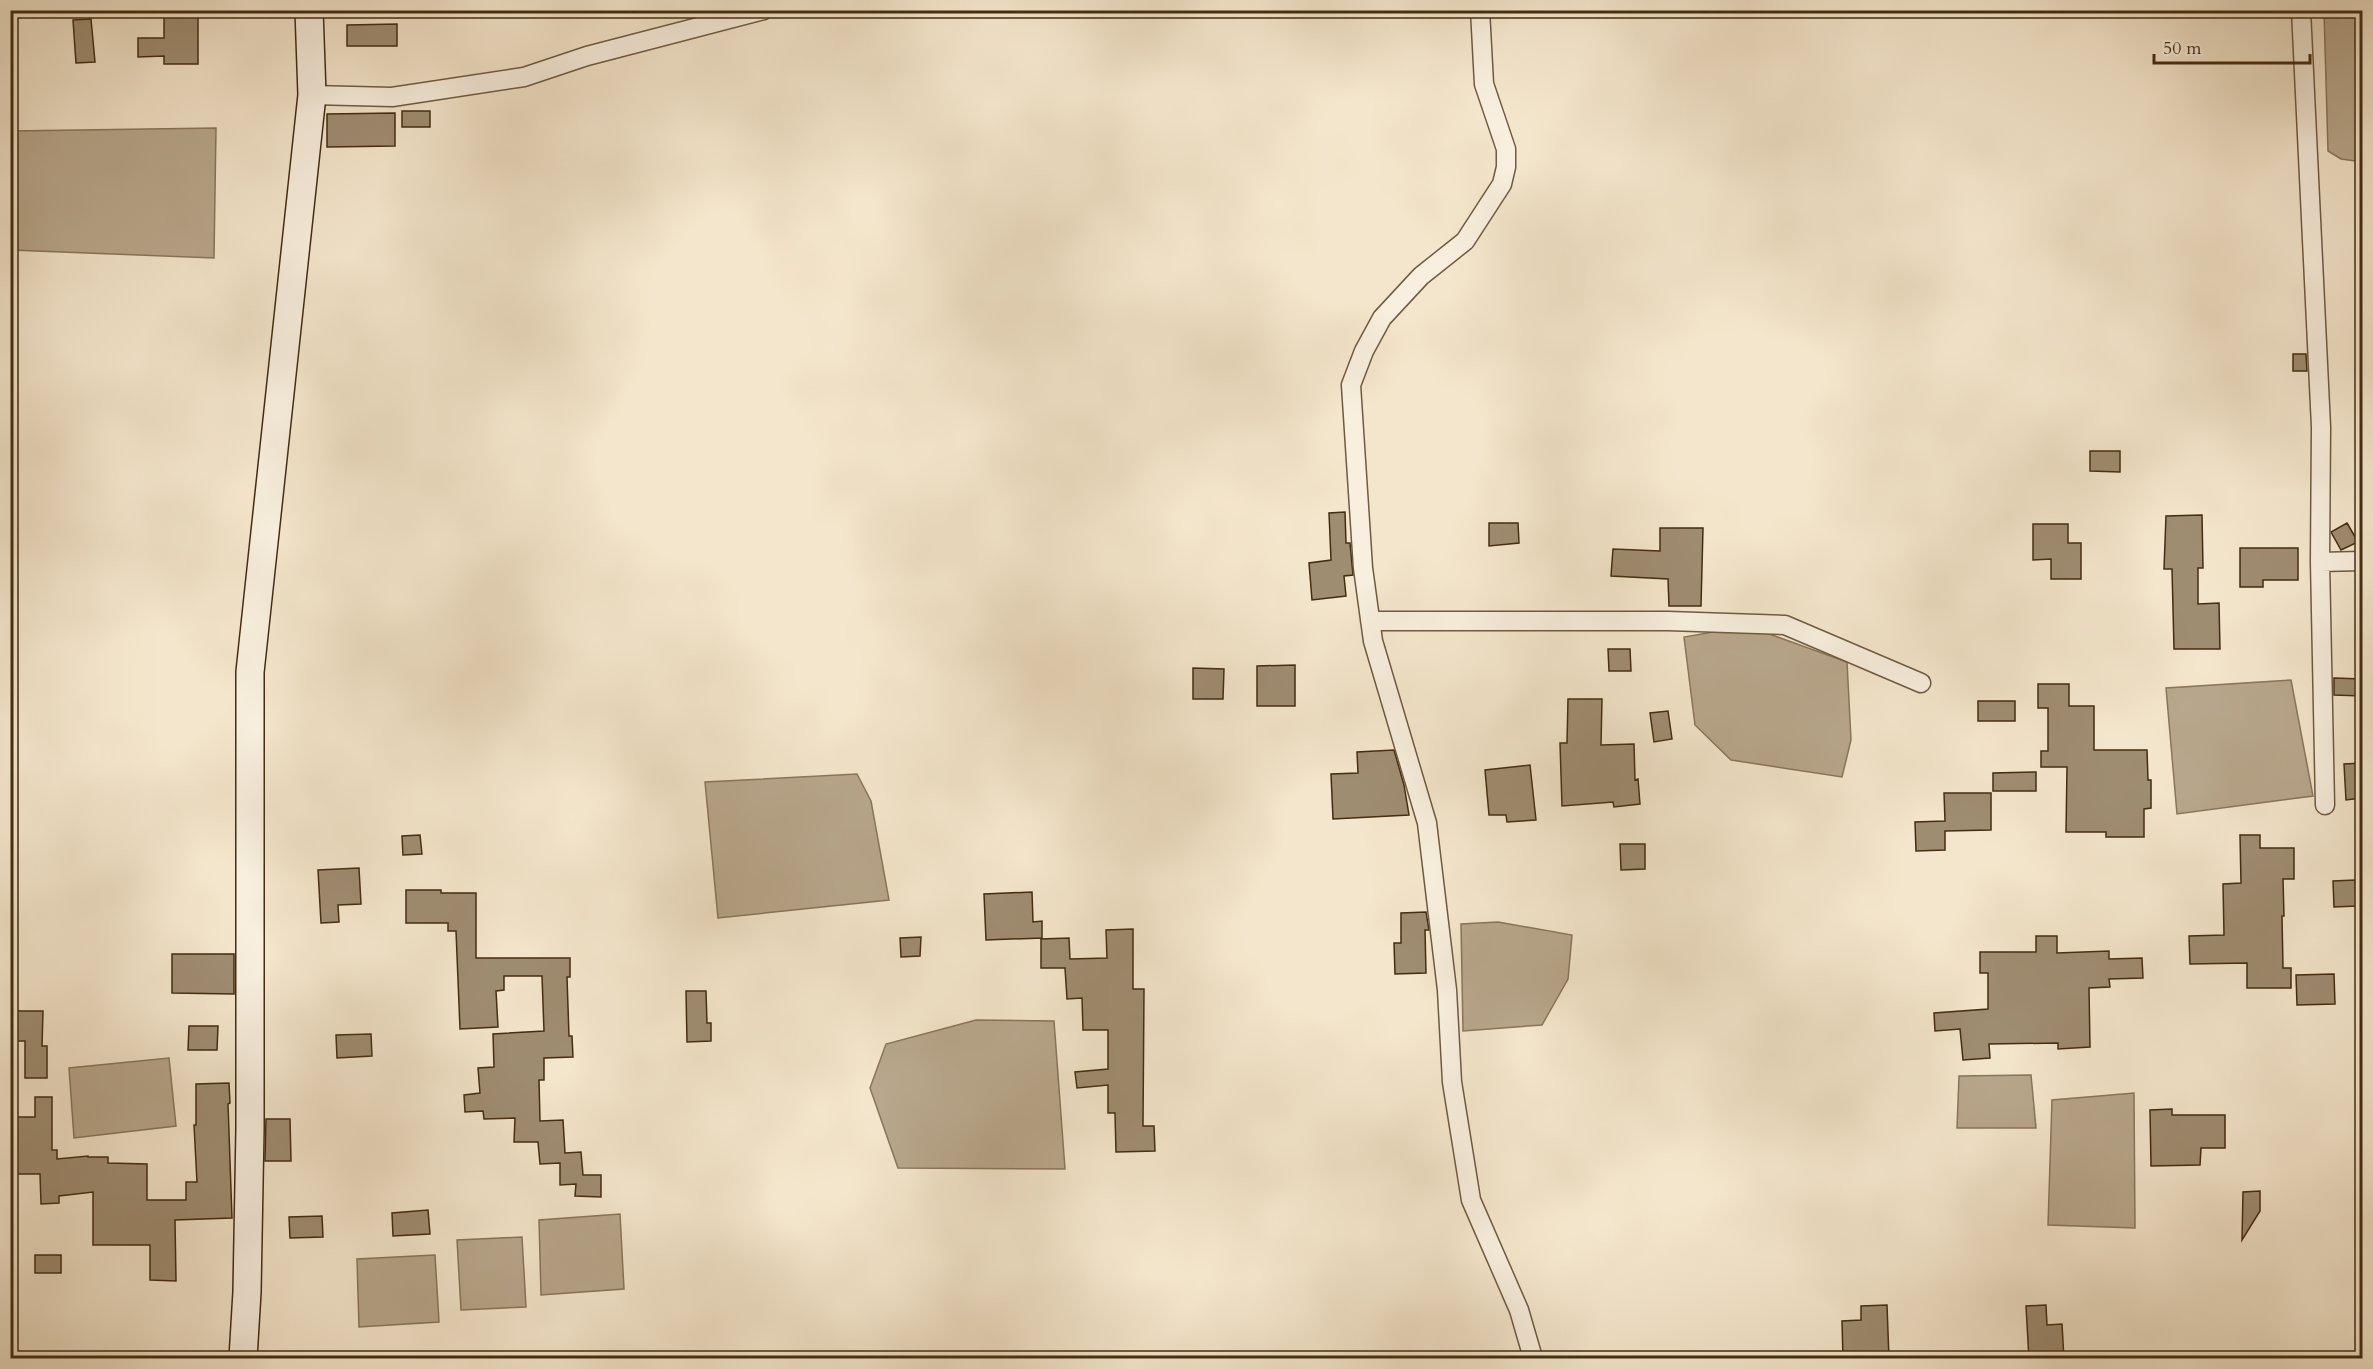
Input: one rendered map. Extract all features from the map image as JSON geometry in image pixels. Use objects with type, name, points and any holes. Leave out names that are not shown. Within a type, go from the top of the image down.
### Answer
[{"type":"main road","points":[[243,1359],[247,1292],[250,1129],[250,672],[312,95],[309,10]]},
{"type":"street","points":[[312,95],[392,97],[524,77],[587,56],[764,10]]},
{"type":"street","points":[[1480,10],[1484,84],[1506,149],[1506,167],[1502,184],[1466,241],[1421,276],[1382,318],[1364,351],[1351,385],[1363,568],[1370,621],[1373,641],[1427,823],[1447,990],[1452,1082],[1471,1200],[1519,1310],[1533,1359]]},
{"type":"street","points":[[2301,10],[2323,490],[2320,562],[2325,805]]},
{"type":"street","points":[[2320,562],[2362,561]]},
{"type":"street","points":[[1370,621],[1668,621],[1785,625],[1921,683]]},
{"type":"shaded area","points":[[2324,11],[2362,11],[2362,162],[2341,159],[2328,151]]},
{"type":"shaded area","points":[[216,128],[214,258],[11,250],[11,131]]},
{"type":"shaded area","points":[[1747,626],[1847,662],[1851,740],[1842,777],[1731,760],[1695,725],[1684,637]]},
{"type":"shaded area","points":[[2291,680],[2313,796],[2177,814],[2166,688]]},
{"type":"shaded area","points":[[857,774],[871,801],[889,900],[718,918],[705,782]]},
{"type":"shaded area","points":[[1498,922],[1572,935],[1568,979],[1542,1025],[1463,1031],[1461,924]]},
{"type":"shaded area","points":[[976,1020],[1054,1021],[1065,1169],[898,1168],[870,1088],[886,1044]]},
{"type":"shaded area","points":[[169,1058],[176,1126],[74,1138],[69,1068]]},
{"type":"shaded area","points":[[2031,1075],[2036,1128],[1957,1128],[1959,1076]]},
{"type":"shaded area","points":[[2134,1093],[2135,1228],[2048,1225],[2052,1100]]},
{"type":"shaded area","points":[[620,1214],[624,1289],[541,1295],[539,1220]]},
{"type":"shaded area","points":[[522,1237],[526,1307],[461,1310],[457,1240]]},
{"type":"shaded area","points":[[435,1255],[439,1322],[359,1327],[357,1259]]},
{"type":"building","points":[[164,14],[198,14],[198,64],[164,64],[164,56],[138,57],[138,38],[164,38]]},
{"type":"building","points":[[91,19],[95,62],[76,63],[73,20]]},
{"type":"building","points":[[397,24],[397,46],[347,46],[347,25]]},
{"type":"building","points":[[402,111],[430,111],[430,127],[402,127]]},
{"type":"building","points":[[395,113],[395,146],[327,147],[327,114]]},
{"type":"building","points":[[2293,354],[2306,354],[2307,371],[2293,371]]},
{"type":"building","points":[[2090,451],[2120,451],[2120,472],[2090,471]]},
{"type":"building","points":[[1345,512],[1346,543],[1350,543],[1353,575],[1344,576],[1346,596],[1312,600],[1309,563],[1331,560],[1329,513]]},
{"type":"building","points":[[2202,515],[2203,568],[2198,568],[2198,604],[2219,603],[2220,649],[2174,649],[2172,569],[2164,569],[2166,516]]},
{"type":"building","points":[[1489,523],[1518,523],[1519,543],[1489,546]]},
{"type":"building","points":[[2347,523],[2358,542],[2341,550],[2331,532]]},
{"type":"building","points":[[2033,524],[2068,524],[2068,543],[2081,543],[2081,579],[2051,579],[2051,559],[2033,560]]},
{"type":"building","points":[[1660,528],[1703,528],[1701,606],[1669,606],[1668,579],[1611,576],[1613,549],[1660,551]]},
{"type":"building","points":[[2240,548],[2298,548],[2298,580],[2263,580],[2263,587],[2240,587]]},
{"type":"building","points":[[1608,649],[1630,649],[1631,671],[1609,671]]},
{"type":"building","points":[[1295,665],[1295,706],[1257,706],[1257,666]]},
{"type":"building","points":[[1193,668],[1224,669],[1223,699],[1193,699]]},
{"type":"building","points":[[2334,678],[2362,679],[2362,696],[2334,695]]},
{"type":"building","points":[[2038,684],[2069,684],[2069,706],[2094,706],[2094,750],[2147,750],[2148,780],[2151,780],[2151,808],[2144,809],[2144,837],[2106,837],[2106,832],[2066,832],[2067,767],[2041,767],[2041,751],[2048,751],[2048,708],[2038,708]]},
{"type":"building","points":[[1568,699],[1602,699],[1601,745],[1634,744],[1635,780],[1638,779],[1640,804],[1614,807],[1613,802],[1562,806],[1560,743],[1567,743]]},
{"type":"building","points":[[1978,701],[2015,701],[2015,721],[1978,721]]},
{"type":"building","points":[[1668,711],[1672,739],[1654,742],[1650,713]]},
{"type":"building","points":[[1394,750],[1404,785],[1409,815],[1333,819],[1331,774],[1358,773],[1357,752]]},
{"type":"building","points":[[2362,763],[2362,798],[2346,800],[2344,764]]},
{"type":"building","points":[[1530,765],[1536,820],[1507,822],[1506,815],[1489,815],[1485,770]]},
{"type":"building","points":[[2036,772],[2036,791],[1993,791],[1993,773]]},
{"type":"building","points":[[1944,793],[1991,793],[1991,830],[1945,831],[1945,850],[1916,851],[1915,822],[1945,821]]},
{"type":"building","points":[[420,835],[422,854],[403,855],[402,836]]},
{"type":"building","points":[[2240,835],[2260,835],[2260,848],[2294,848],[2294,879],[2283,879],[2284,916],[2282,916],[2283,968],[2291,968],[2291,988],[2247,988],[2247,963],[2190,964],[2189,936],[2224,935],[2223,884],[2241,883]]},
{"type":"building","points":[[1620,844],[1645,844],[1645,869],[1621,870]]},
{"type":"building","points":[[359,868],[361,904],[338,905],[339,922],[321,923],[318,870]]},
{"type":"building","points":[[2355,880],[2356,906],[2334,907],[2333,881]]},
{"type":"building","points":[[406,890],[476,893],[476,958],[570,958],[570,977],[567,977],[569,1036],[572,1036],[573,1057],[544,1058],[544,1080],[539,1080],[540,1121],[563,1120],[565,1153],[581,1152],[583,1175],[601,1175],[601,1197],[575,1196],[576,1184],[560,1185],[560,1163],[540,1164],[538,1142],[514,1142],[515,1118],[484,1119],[483,1111],[465,1112],[464,1095],[480,1093],[478,1068],[494,1067],[493,1034],[544,1031],[542,976],[504,976],[504,990],[496,991],[498,1027],[460,1029],[456,931],[448,931],[448,923],[406,923]]},
{"type":"building","points":[[1032,892],[1033,922],[1042,921],[1042,938],[986,940],[984,894]]},
{"type":"building","points":[[1426,912],[1429,930],[1425,930],[1426,973],[1395,974],[1394,943],[1401,943],[1401,913]]},
{"type":"building","points":[[1133,929],[1133,989],[1144,989],[1143,1126],[1154,1126],[1155,1151],[1116,1152],[1115,1113],[1108,1113],[1108,1085],[1077,1088],[1075,1072],[1108,1069],[1108,1030],[1083,1030],[1082,998],[1067,999],[1065,968],[1041,968],[1041,939],[1069,938],[1070,959],[1107,958],[1106,930]]},
{"type":"building","points":[[2036,936],[2057,936],[2057,953],[2109,951],[2109,959],[2142,958],[2143,978],[2109,979],[2110,987],[2089,988],[2090,1047],[2058,1049],[2058,1043],[1989,1044],[1990,1058],[1963,1060],[1960,1029],[1935,1031],[1934,1013],[1988,1009],[1988,973],[1980,973],[1980,952],[2036,952]]},
{"type":"building","points":[[921,937],[920,956],[901,957],[900,938]]},
{"type":"building","points":[[172,954],[234,954],[234,994],[172,993]]},
{"type":"building","points":[[2334,974],[2335,1004],[2297,1005],[2296,975]]},
{"type":"building","points":[[686,991],[706,991],[707,1023],[711,1023],[711,1041],[687,1042]]},
{"type":"building","points":[[10,1011],[43,1011],[42,1046],[47,1046],[47,1078],[25,1078],[25,1041],[10,1041]]},
{"type":"building","points":[[189,1026],[218,1026],[217,1050],[188,1050]]},
{"type":"building","points":[[371,1034],[372,1056],[337,1058],[336,1035]]},
{"type":"building","points":[[229,1083],[232,1218],[175,1220],[176,1281],[150,1280],[150,1245],[93,1245],[93,1192],[59,1196],[59,1203],[41,1204],[40,1174],[10,1174],[12,1117],[35,1117],[35,1097],[52,1097],[52,1150],[57,1150],[57,1159],[108,1157],[108,1163],[147,1164],[147,1200],[186,1200],[186,1182],[197,1182],[194,1125],[196,1125],[196,1084]]},
{"type":"building","points":[[2172,1109],[2172,1115],[2225,1115],[2225,1148],[2201,1148],[2200,1165],[2151,1166],[2150,1110]]},
{"type":"building","points":[[266,1119],[290,1119],[291,1161],[265,1161]]},
{"type":"building","points":[[2260,1191],[2260,1211],[2242,1240],[2243,1192]]},
{"type":"building","points":[[428,1210],[430,1234],[393,1236],[392,1213]]},
{"type":"building","points":[[322,1216],[323,1237],[290,1238],[289,1217]]},
{"type":"building","points":[[35,1255],[61,1255],[61,1273],[35,1273]]},
{"type":"building","points":[[1887,1305],[1889,1359],[1843,1359],[1842,1321],[1861,1320],[1861,1306]]},
{"type":"building","points":[[2046,1305],[2047,1325],[2062,1324],[2064,1359],[2029,1359],[2026,1306]]}]
